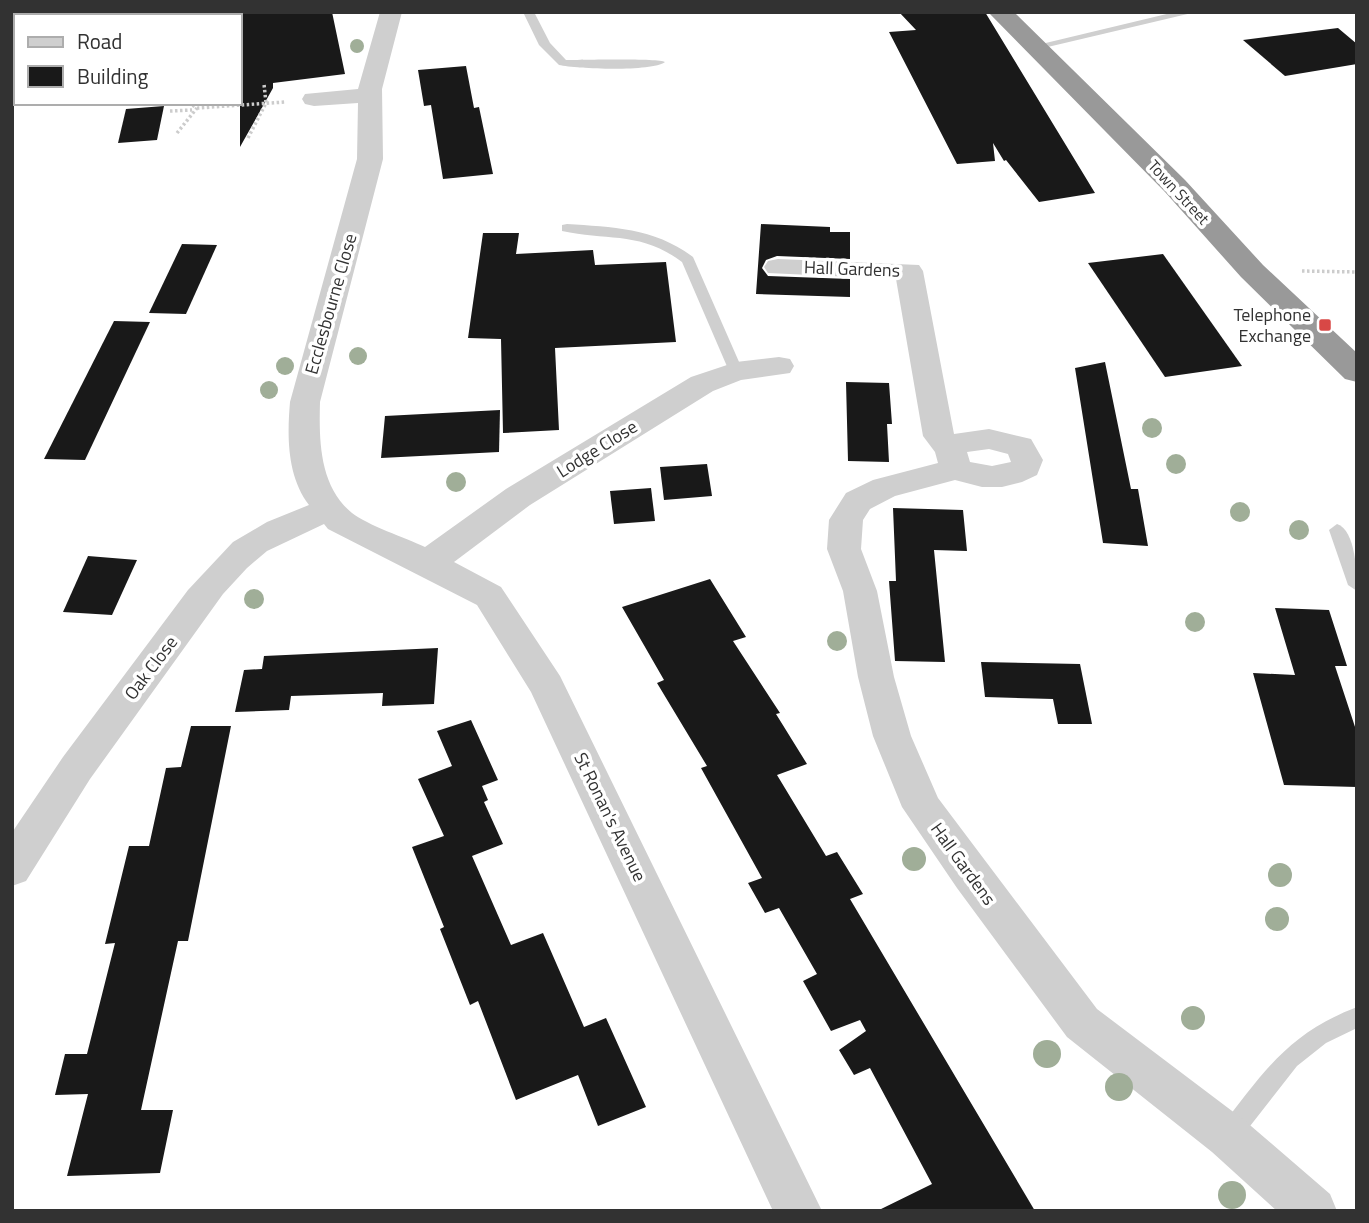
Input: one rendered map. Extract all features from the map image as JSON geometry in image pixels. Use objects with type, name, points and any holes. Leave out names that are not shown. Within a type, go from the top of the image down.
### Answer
[{"type":"highway","name":"Town Street","points":[[1000,12],[1175,186],[1252,271],[1357,372]]},
{"type":"street","name":"Ecclesbourne Close","points":[[328,510],[313,487],[306,462],[303,424],[308,386],[370,159],[369,95],[391,12]]},
{"type":"street","points":[[314,99],[369,95]]},
{"type":"street","name":"Hall Gardens","points":[[778,267],[909,271],[939,436],[953,459],[858,501],[846,520],[844,549],[860,591],[876,677],[892,736],[922,807],[1082,1023],[1228,1136],[1312,1211]]},
{"type":"street","name":"Lodge Close","points":[[428,563],[518,497],[702,384],[736,371],[779,366]]},
{"type":"street","name":"St Ronan's Avenue","points":[[328,510],[340,522],[428,563],[489,596],[547,686],[798,1211]]},
{"type":"street","name":"Oak Close","points":[[12,869],[76,769],[236,557],[273,533],[328,510]]},
{"type":"lane","points":[[528,12],[540,38],[563,63],[619,65],[659,62]]},
{"type":"lane","points":[[1035,47],[1191,12]]},
{"type":"lane","points":[[567,228],[644,234],[675,248],[688,260],[736,371]]},
{"type":"lane","points":[[1337,530],[1357,585]]},
{"type":"lane","points":[[1228,1136],[1289,1059],[1318,1037],[1357,1017]]},
{"type":"path","points":[[248,138],[266,103],[264,84]]},
{"type":"path","points":[[242,104],[314,99]]},
{"type":"path","points":[[192,105],[198,108]]},
{"type":"path","points":[[170,111],[221,105]]},
{"type":"path","points":[[177,133],[193,110]]},
{"type":"building","points":[[332,12],[345,74],[273,83],[273,88],[240,147],[242,14]]},
{"type":"building","points":[[899,12],[985,12],[1095,193],[1039,202],[1006,160],[1004,161],[993,143],[995,161],[957,164],[889,32],[916,30]]},
{"type":"building","points":[[1338,28],[1357,44],[1357,64],[1285,76],[1243,40]]},
{"type":"building","points":[[466,66],[474,108],[479,107],[493,174],[443,179],[431,105],[424,106],[418,70]]},
{"type":"building","points":[[164,106],[157,140],[118,143],[126,109]]},
{"type":"building","points":[[761,224],[830,227],[830,232],[850,232],[850,259],[777,256],[766,260],[762,268],[768,276],[850,279],[850,297],[756,294]]},
{"type":"building","points":[[483,233],[519,233],[516,254],[593,250],[595,265],[666,262],[676,342],[555,348],[559,430],[503,433],[501,339],[468,338]]},
{"type":"building","points":[[182,244],[217,245],[186,314],[149,313]]},
{"type":"building","points":[[1163,254],[1242,366],[1165,377],[1088,263]]},
{"type":"building","points":[[114,321],[150,322],[85,460],[44,459]]},
{"type":"building","points":[[1105,362],[1131,489],[1138,489],[1148,546],[1103,543],[1075,368]]},
{"type":"building","points":[[846,382],[889,383],[892,424],[887,424],[889,462],[848,461]]},
{"type":"building","points":[[500,410],[499,452],[381,458],[385,416]]},
{"type":"building","points":[[707,464],[712,496],[664,500],[660,467]]},
{"type":"building","points":[[651,488],[655,521],[614,524],[610,491]]},
{"type":"building","points":[[893,508],[963,510],[967,551],[934,550],[945,662],[895,661],[889,581],[896,581]]},
{"type":"building","points":[[88,556],[137,560],[112,615],[63,612]]},
{"type":"building","points":[[710,579],[746,637],[733,641],[780,713],[776,714],[807,764],[777,775],[826,856],[837,852],[863,894],[850,899],[1035,1211],[877,1211],[932,1184],[870,1068],[854,1075],[839,1050],[866,1031],[860,1020],[831,1031],[803,981],[817,974],[779,908],[765,913],[748,883],[762,878],[701,768],[707,766],[657,683],[664,680],[622,607]]},
{"type":"building","points":[[1275,608],[1329,610],[1347,666],[1335,666],[1357,733],[1357,787],[1284,785],[1253,673],[1295,675]]},
{"type":"building","points":[[438,648],[434,704],[382,706],[383,693],[291,696],[289,710],[235,712],[244,670],[262,669],[264,656]]},
{"type":"building","points":[[981,662],[1080,664],[1092,724],[1058,724],[1053,699],[985,697]]},
{"type":"building","points":[[471,720],[498,780],[482,786],[488,800],[484,802],[503,844],[472,856],[511,945],[543,933],[584,1027],[606,1018],[646,1107],[598,1126],[578,1075],[516,1100],[478,1001],[470,1005],[440,929],[444,927],[412,847],[444,836],[418,779],[452,766],[437,731]]},
{"type":"building","points":[[191,726],[231,726],[188,941],[178,941],[141,1110],[173,1110],[160,1173],[67,1176],[88,1094],[55,1095],[65,1054],[87,1054],[115,943],[105,944],[129,846],[149,846],[166,768],[181,767]]},
{"type":"place","name":"Telephone Exchange","points":[[1325,325]]}]
